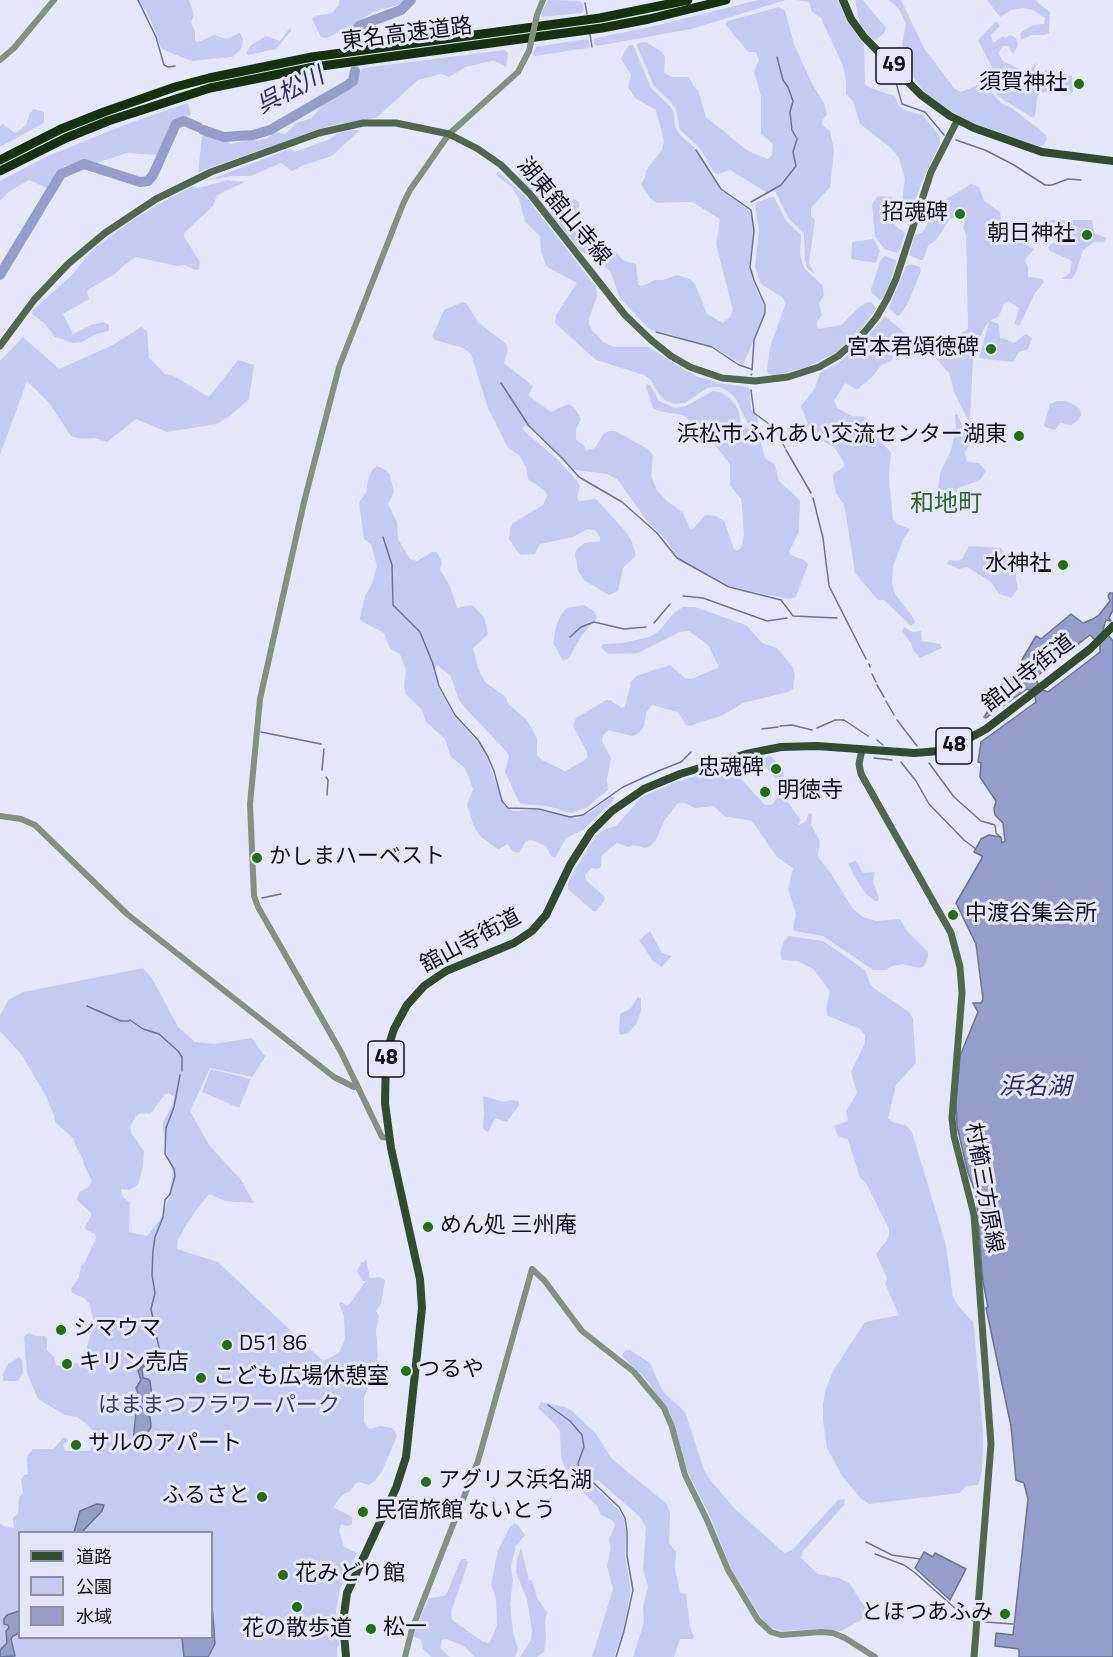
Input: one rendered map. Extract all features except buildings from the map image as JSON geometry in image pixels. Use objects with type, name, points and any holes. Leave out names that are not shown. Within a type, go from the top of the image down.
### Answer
[{"type":"highway","name":"東名高速道路","points":[[0,160],[61,129],[104,112],[175,87],[209,78],[312,57],[600,18],[688,0]]},
{"type":"highway","name":"東名高速道路","points":[[0,171],[66,138],[108,121],[221,85],[293,70],[369,58],[602,28],[726,0]]},
{"type":"main road","name":"49","points":[[843,0],[851,19],[864,37],[935,107],[957,120],[1047,153],[1113,160]]},
{"type":"main road","name":"湖東舘山寺線","points":[[0,346],[34,300],[81,252],[130,215],[188,182],[320,133],[352,125],[396,123],[449,134],[490,157],[521,183],[617,306],[651,340],[681,362],[700,371],[733,380],[755,381],[788,377],[819,367],[846,350],[870,327],[882,309],[892,289],[925,186],[957,120]]},
{"type":"main road","name":"舘山寺街道","points":[[346,1657],[343,1618],[347,1593],[396,1488],[406,1456],[422,1308],[420,1279],[389,1138],[384,1096],[385,1064],[391,1037],[407,1006],[424,986],[446,971],[514,943],[532,931],[546,915],[585,840],[619,805],[644,789],[662,781],[755,752],[799,746],[914,753],[939,751],[955,746],[979,734],[1032,694],[1097,643],[1110,629]]},
{"type":"main road","name":"村櫛三方原線","points":[[862,749],[859,765],[861,774],[951,933],[960,967],[962,993],[952,1118],[954,1136],[974,1215],[991,1444],[974,1657]]},
{"type":"street","points":[[0,60],[16,45],[54,0]]},
{"type":"street","points":[[389,1138],[382,1137],[341,1052],[255,900],[252,884],[251,793],[264,677],[305,496],[339,367],[405,200],[449,134],[518,72],[529,51],[537,15],[543,0]]},
{"type":"street","points":[[0,816],[21,819],[35,825],[127,914],[334,1077],[354,1087],[357,1086]]},
{"type":"street","points":[[405,1657],[412,1629],[478,1461],[532,1269],[544,1280],[582,1331],[634,1372],[664,1408],[672,1427],[682,1468],[725,1563],[739,1590],[762,1624],[771,1632],[782,1635],[833,1633],[875,1657]]},
{"type":"green space","points":[[139,0],[189,0],[194,15],[191,22],[195,32],[195,41],[198,42],[214,35],[226,39],[240,33],[243,39],[241,50],[232,57],[192,61],[166,51],[161,48],[151,20]]},
{"type":"green space","points":[[340,0],[407,0],[399,5],[372,12],[356,25],[326,38],[321,37],[312,19],[315,16],[332,13]]},
{"type":"green space","points":[[548,0],[581,1],[584,10],[581,13],[542,17],[541,14]]},
{"type":"green space","points":[[758,0],[786,0],[691,29],[597,46],[594,44],[596,38]]},
{"type":"green space","points":[[796,0],[839,0],[847,21],[864,45],[865,84],[870,88],[895,96],[898,105],[904,110],[923,115],[940,137],[940,143],[921,184],[908,222],[903,222],[900,217],[905,179],[899,158],[890,147],[860,124],[853,101],[846,94],[843,66],[821,18],[812,12],[809,2]]},
{"type":"green space","points":[[855,0],[863,0],[886,28],[876,40],[872,39],[860,24]]},
{"type":"green space","points":[[888,0],[901,0],[925,50],[955,89],[961,92],[978,85],[985,85],[1001,103],[1012,108],[1045,134],[1047,139],[1044,145],[1038,146],[968,121],[937,103],[924,92],[914,78],[902,45],[906,24],[899,9]]},
{"type":"green space","points":[[987,0],[1037,0],[1050,12],[1049,33],[1031,35],[1021,40],[1022,31],[1034,25],[1044,24],[1045,18],[1033,10],[1023,8],[1011,10],[1000,17]]},
{"type":"green space","points":[[779,7],[785,11],[794,44],[812,84],[825,105],[827,115],[822,119],[822,125],[830,131],[834,150],[830,187],[811,208],[811,216],[815,220],[809,263],[815,274],[808,269],[805,260],[804,233],[789,219],[775,191],[766,192],[730,170],[718,174],[714,172],[700,148],[680,130],[676,109],[654,86],[637,46],[638,43],[646,42],[662,52],[665,57],[664,73],[672,77],[689,77],[698,90],[706,117],[748,151],[768,159],[772,155],[773,144],[761,134],[761,96],[754,72],[759,60],[756,52],[748,52],[725,24],[728,21]]},
{"type":"green space","points":[[995,22],[1000,26],[991,35],[993,43],[1003,36],[1005,38],[1011,35],[1016,38],[1018,46],[1013,54],[1008,46],[1003,46],[998,53],[1003,61],[1028,73],[1036,62],[1034,77],[1039,82],[1047,69],[1072,76],[1073,92],[1068,95],[1039,93],[1033,118],[998,96],[986,79],[992,67],[978,40]]},
{"type":"green space","points":[[290,28],[291,31],[276,49],[246,54],[250,46],[266,36],[280,41]]},
{"type":"green space","points":[[586,39],[589,41],[588,48],[533,55],[536,47]]},
{"type":"green space","points":[[630,45],[633,45],[651,88],[671,107],[675,127],[680,135],[694,147],[720,189],[747,208],[751,215],[754,231],[750,267],[765,313],[743,365],[712,346],[648,328],[620,298],[610,271],[578,248],[518,174],[528,164],[551,185],[579,202],[579,215],[590,233],[608,244],[624,261],[636,264],[638,285],[643,286],[655,280],[677,275],[690,279],[695,284],[707,314],[723,323],[730,317],[733,310],[716,244],[720,219],[692,202],[657,203],[650,198],[641,184],[646,171],[662,150],[664,141],[656,110],[635,98],[628,87],[631,75],[621,59]]},
{"type":"green space","points":[[505,50],[508,53],[506,67],[491,61],[466,67],[449,77],[441,74],[418,80],[376,118],[329,126],[198,172],[202,137],[205,134],[232,144],[251,139],[258,141],[268,138],[274,132],[285,134],[297,123],[312,118],[325,101],[351,85],[363,68]]},
{"type":"green space","points":[[188,103],[191,115],[173,124],[157,155],[127,153],[96,163],[64,166],[49,189],[29,180],[7,193],[0,201],[0,181],[48,156],[127,124]]},
{"type":"green space","points":[[34,109],[44,112],[44,123],[0,147],[0,126],[3,124],[15,133],[26,125]]},
{"type":"green space","points":[[360,130],[332,156],[292,171],[281,163],[251,176],[231,176],[206,181],[290,149],[295,152],[330,139],[338,133]]},
{"type":"green space","points":[[498,171],[526,197],[596,287],[597,297],[589,324],[603,342],[614,347],[649,347],[698,377],[748,387],[751,409],[758,418],[758,424],[752,425],[747,422],[736,399],[728,391],[719,387],[707,388],[685,403],[675,404],[666,401],[651,380],[644,375],[596,360],[557,325],[556,315],[577,283],[547,267],[541,252],[540,236],[525,222],[519,199],[512,187],[496,175]]},
{"type":"green space","points":[[227,180],[245,182],[217,195],[213,206],[184,233],[184,237],[200,262],[199,269],[136,257],[115,274],[89,289],[87,292],[89,299],[63,314],[73,334],[91,325],[104,322],[109,325],[109,331],[96,334],[82,342],[73,343],[55,337],[44,323],[32,314],[33,310],[74,273],[90,252],[128,223],[193,186],[198,188]]},
{"type":"green space","points":[[971,184],[979,187],[984,201],[1000,212],[1001,219],[1009,225],[1012,232],[1025,237],[1026,245],[1034,249],[1025,260],[1028,277],[1042,279],[1044,282],[1035,293],[1019,326],[1015,322],[1019,308],[1008,301],[1004,304],[999,316],[990,321],[999,324],[1000,339],[1014,343],[1026,334],[1032,338],[1028,349],[1019,352],[1013,362],[979,358],[989,322],[985,326],[973,357],[970,424],[955,394],[949,373],[930,352],[938,343],[954,340],[968,329],[966,235],[963,228],[965,221],[957,217],[950,219],[936,240],[928,246],[923,260],[909,255],[915,235],[923,232],[937,205]]},
{"type":"green space","points":[[878,196],[894,199],[892,219],[896,226],[905,233],[897,253],[884,249],[875,236],[872,204]]},
{"type":"green space","points":[[772,197],[786,221],[801,235],[800,254],[804,268],[822,285],[824,295],[819,303],[822,315],[817,322],[818,329],[841,325],[867,302],[872,303],[876,309],[859,332],[835,353],[807,367],[774,376],[767,370],[770,347],[786,303],[782,297],[761,284],[755,267],[759,231],[755,205]]},
{"type":"green space","points":[[1048,220],[1092,220],[1094,233],[1106,238],[1104,242],[1094,242],[1083,250],[1075,275],[1071,279],[1061,279],[1070,273],[1072,261],[1050,251],[1048,247],[1066,240],[1068,231],[1048,223]]},
{"type":"green space","points":[[873,239],[880,250],[876,263],[851,259],[852,242]]},
{"type":"green space","points":[[885,256],[896,260],[896,263],[888,288],[880,300],[871,289],[881,259]]},
{"type":"green space","points":[[910,264],[920,267],[921,271],[908,303],[897,316],[889,308],[906,266]]},
{"type":"green space","points":[[463,302],[467,304],[478,322],[506,344],[508,350],[504,363],[533,386],[530,397],[551,412],[568,404],[574,407],[581,419],[576,429],[576,440],[584,445],[586,450],[595,448],[604,433],[610,431],[615,431],[648,449],[653,455],[651,476],[657,490],[683,513],[690,529],[694,528],[705,515],[717,516],[724,521],[734,549],[737,551],[741,548],[744,536],[742,506],[741,499],[730,485],[730,464],[709,438],[683,415],[653,408],[646,387],[647,384],[650,385],[659,401],[675,408],[686,406],[713,391],[730,398],[738,409],[741,423],[759,437],[765,458],[775,465],[779,481],[800,500],[799,531],[789,552],[808,564],[796,597],[789,599],[734,588],[683,561],[648,522],[617,479],[607,474],[575,470],[532,428],[525,426],[522,428],[524,431],[558,460],[578,482],[580,486],[577,498],[579,501],[596,499],[627,533],[636,556],[623,568],[618,591],[609,595],[585,581],[578,571],[575,554],[577,549],[585,543],[600,541],[595,530],[588,529],[573,537],[540,544],[535,554],[520,555],[509,539],[510,528],[513,523],[543,505],[547,496],[545,491],[528,479],[526,467],[519,455],[508,448],[488,408],[471,354],[463,348],[435,340],[432,337],[444,310]]},
{"type":"green space","points":[[885,316],[906,334],[907,344],[899,348],[890,362],[881,365],[873,376],[857,390],[845,383],[834,401],[837,408],[852,416],[866,417],[877,438],[891,452],[889,478],[893,520],[910,529],[893,566],[892,584],[895,594],[914,619],[915,622],[911,626],[884,600],[878,600],[855,573],[844,505],[836,493],[833,478],[834,473],[844,467],[844,463],[835,448],[820,439],[813,438],[801,406],[815,388],[820,373],[841,361],[858,347]]},
{"type":"green space","points":[[141,327],[147,331],[149,358],[165,374],[174,376],[209,397],[238,360],[254,365],[249,399],[229,417],[216,424],[167,432],[136,419],[107,442],[95,438],[82,439],[71,436],[50,404],[27,381],[0,455],[0,361],[23,337],[59,369],[111,346]]},
{"type":"green space","points":[[1065,401],[1080,409],[1081,415],[1077,421],[1071,425],[1060,423],[1055,430],[1045,427],[1050,404]]},
{"type":"green space","points":[[957,414],[971,443],[965,452],[967,462],[979,463],[986,471],[980,480],[958,488],[961,507],[958,509],[944,504],[938,492],[940,473],[951,450],[956,427],[955,415]]},
{"type":"green space","points":[[377,466],[386,470],[390,475],[394,492],[388,504],[397,522],[398,539],[410,559],[417,561],[432,552],[437,552],[442,562],[440,570],[450,586],[457,608],[472,605],[484,617],[488,634],[473,648],[478,668],[485,682],[506,697],[508,704],[525,718],[537,738],[537,755],[542,760],[565,771],[585,760],[587,752],[573,726],[576,718],[606,700],[622,708],[625,707],[631,682],[636,676],[670,665],[685,678],[691,679],[718,668],[708,645],[689,631],[680,632],[638,653],[608,654],[601,647],[603,644],[623,643],[649,637],[658,632],[674,613],[683,607],[695,607],[746,625],[762,643],[777,648],[793,667],[795,675],[793,689],[743,703],[723,715],[690,726],[686,725],[678,712],[652,705],[646,713],[644,726],[638,734],[632,736],[608,730],[603,736],[602,741],[611,758],[607,779],[608,790],[586,808],[570,813],[548,806],[519,802],[505,772],[509,756],[507,752],[460,702],[450,675],[437,665],[434,670],[438,687],[454,715],[486,755],[504,806],[513,811],[539,810],[576,818],[589,813],[610,797],[614,797],[613,801],[583,830],[566,838],[555,858],[551,856],[546,846],[531,840],[526,841],[519,853],[512,851],[508,844],[499,849],[496,848],[480,836],[473,824],[467,805],[473,789],[465,768],[451,757],[445,739],[426,722],[422,710],[405,693],[406,670],[400,654],[390,649],[384,633],[360,619],[365,596],[372,584],[377,566],[371,544],[364,539],[359,502],[366,492],[372,470]]},
{"type":"green space","points":[[969,546],[1001,548],[1005,554],[1017,559],[1018,589],[1011,598],[999,594],[991,582],[967,567],[959,569],[947,564],[949,560],[962,559]]},
{"type":"green space","points":[[584,605],[595,612],[597,618],[582,635],[569,658],[563,661],[553,643],[556,627],[567,608]]},
{"type":"green space","points":[[904,627],[913,632],[921,631],[922,641],[940,644],[942,648],[920,658],[902,631]]},
{"type":"green space","points":[[771,756],[784,773],[783,777],[776,779],[766,767],[742,774],[741,779],[765,805],[772,805],[779,795],[787,801],[801,820],[797,826],[805,822],[809,813],[812,814],[811,825],[820,841],[818,857],[853,909],[863,917],[876,921],[900,919],[906,930],[928,952],[928,958],[923,967],[903,964],[886,970],[873,970],[823,936],[794,931],[796,914],[788,889],[793,868],[777,857],[752,821],[724,816],[714,806],[695,808],[685,803],[678,803],[664,821],[656,840],[650,846],[645,848],[633,845],[629,847],[617,843],[602,855],[601,867],[592,868],[585,875],[586,880],[605,897],[596,911],[593,911],[568,889],[568,883],[596,836],[603,830],[616,826],[642,797],[673,783],[748,760]]},
{"type":"green space","points":[[856,861],[863,873],[875,872],[873,882],[878,901],[865,893],[855,877],[848,863]]},
{"type":"green space","points":[[650,931],[662,953],[672,956],[662,967],[653,961],[639,940]]},
{"type":"green space","points":[[789,936],[823,941],[865,970],[871,986],[909,1012],[913,1019],[916,1063],[896,1085],[888,1118],[907,1126],[912,1132],[946,1245],[953,1297],[973,1322],[974,1327],[983,1436],[982,1471],[978,1485],[967,1486],[959,1493],[869,1504],[861,1499],[842,1476],[827,1448],[823,1403],[833,1371],[865,1322],[899,1315],[885,1284],[887,1278],[876,1254],[887,1240],[889,1229],[866,1183],[860,1178],[848,1140],[838,1136],[834,1126],[848,1121],[846,1111],[857,1093],[851,1072],[865,1043],[865,1035],[860,1029],[828,1016],[826,1009],[830,991],[813,969],[798,961],[782,960],[780,952],[784,941]]},
{"type":"green space","name":"はままつフラワーパーク","points":[[143,968],[153,980],[178,1027],[195,1042],[214,1044],[252,1038],[266,1056],[252,1077],[210,1068],[190,1111],[209,1145],[241,1180],[254,1203],[225,1201],[209,1194],[185,1227],[178,1240],[177,1249],[218,1262],[323,1361],[339,1353],[345,1339],[344,1316],[339,1304],[341,1302],[348,1306],[366,1281],[363,1281],[357,1271],[361,1263],[366,1260],[370,1278],[380,1277],[385,1280],[381,1304],[376,1311],[379,1316],[376,1330],[378,1356],[374,1376],[364,1397],[364,1422],[369,1429],[381,1426],[391,1428],[397,1436],[382,1471],[375,1481],[369,1485],[359,1482],[355,1484],[333,1507],[352,1517],[352,1524],[347,1526],[341,1524],[339,1531],[344,1547],[357,1553],[340,1589],[338,1599],[336,1611],[339,1646],[337,1657],[0,1657],[0,1524],[14,1528],[13,1518],[18,1514],[19,1497],[23,1493],[21,1480],[24,1475],[28,1474],[28,1455],[33,1449],[53,1449],[64,1437],[68,1440],[63,1445],[65,1451],[90,1451],[95,1434],[77,1417],[65,1415],[38,1399],[27,1373],[24,1337],[28,1333],[45,1336],[47,1350],[54,1357],[56,1365],[69,1368],[73,1363],[78,1363],[86,1369],[91,1361],[87,1357],[87,1346],[94,1323],[89,1303],[72,1293],[71,1289],[79,1277],[81,1266],[96,1238],[95,1234],[86,1230],[85,1227],[91,1213],[77,1200],[79,1192],[89,1187],[92,1181],[74,1139],[55,1122],[46,1096],[21,1054],[0,1031],[0,1016],[8,1000],[23,992]],"holes":[[[169,1093],[174,1097],[163,1123],[165,1148],[173,1172],[170,1193],[162,1217],[147,1236],[129,1232],[130,1203],[123,1197],[121,1189],[129,1190],[138,1185],[144,1151],[130,1127],[136,1116],[152,1112],[164,1095]]]},
{"type":"green space","points":[[638,997],[641,998],[641,1010],[637,1023],[628,1033],[620,1035],[620,1014],[631,1008]]},
{"type":"green space","points":[[211,1069],[251,1079],[239,1108],[202,1092]]},
{"type":"green space","points":[[483,1096],[503,1102],[519,1101],[519,1105],[507,1122],[495,1118],[488,1132],[483,1129]]},
{"type":"green space","points":[[626,1350],[630,1350],[650,1363],[663,1392],[685,1412],[704,1470],[710,1480],[736,1510],[785,1553],[792,1550],[838,1500],[845,1499],[844,1505],[803,1551],[801,1558],[818,1574],[839,1578],[849,1583],[865,1607],[866,1612],[861,1620],[841,1631],[821,1629],[782,1631],[764,1622],[731,1569],[711,1518],[688,1473],[670,1413],[645,1378],[624,1358],[622,1355]]},
{"type":"green space","points":[[19,1357],[22,1360],[23,1373],[18,1381],[3,1381],[7,1365]]},
{"type":"green space","points":[[541,1402],[565,1407],[572,1411],[596,1434],[612,1459],[667,1504],[670,1513],[669,1543],[676,1552],[675,1569],[680,1593],[686,1594],[690,1627],[694,1637],[693,1639],[680,1639],[674,1657],[633,1657],[644,1622],[643,1607],[648,1586],[643,1570],[646,1527],[640,1517],[598,1480],[594,1482],[595,1487],[617,1508],[624,1519],[625,1556],[631,1590],[623,1631],[614,1657],[592,1657],[613,1589],[607,1566],[611,1548],[609,1540],[615,1525],[613,1521],[601,1515],[597,1506],[576,1485],[565,1469],[561,1457],[560,1432],[538,1407]]},
{"type":"green space","points":[[514,1523],[525,1535],[516,1546],[511,1566],[513,1580],[510,1604],[513,1632],[518,1649],[515,1657],[475,1657],[464,1646],[446,1639],[442,1640],[440,1648],[450,1657],[431,1657],[423,1649],[421,1640],[413,1636],[429,1598],[444,1596],[447,1593],[461,1559],[468,1562],[451,1612],[452,1620],[483,1642],[489,1643],[491,1640],[497,1625],[496,1598],[491,1585],[498,1550]]},
{"type":"green space","points":[[521,1548],[529,1580],[532,1580],[537,1598],[547,1612],[544,1652],[537,1657],[520,1657],[531,1640],[532,1630],[527,1600],[516,1572]]},
{"type":"water","name":"浜名湖","points":[[1113,593],[1113,610],[1109,618],[1111,621],[1106,620],[1103,629],[1113,641],[1113,1657],[1019,1657],[1019,1649],[995,1646],[996,1633],[1013,1635],[1028,1499],[1024,1483],[1016,1480],[1011,1426],[986,1308],[988,1307],[983,1282],[976,1193],[968,1173],[957,1126],[956,1101],[960,1056],[978,1012],[973,1003],[981,1003],[983,999],[976,944],[956,903],[982,858],[974,852],[981,839],[989,835],[1001,837],[1002,843],[1005,841],[1003,823],[995,815],[996,801],[980,777],[981,763],[978,762],[981,742],[1036,702],[1035,697],[1027,689],[986,718],[984,717],[1009,682],[1036,636],[1041,639],[1071,614],[1083,623],[1093,619],[1110,601],[1108,596]],"holes":[[[1090,635],[1100,645],[1100,652],[1048,692],[1042,690],[1036,680],[1037,676]]]},
{"type":"water","points":[[152,1356],[142,1370],[143,1378],[150,1381],[153,1403],[147,1406],[142,1401],[140,1406],[150,1417],[151,1427],[140,1444],[135,1445],[133,1442],[136,1412],[141,1400],[136,1388],[141,1380],[138,1371]]},
{"type":"water","points":[[97,1504],[104,1505],[102,1511],[83,1531],[74,1531],[80,1511]]},
{"type":"water","points":[[924,1552],[933,1557],[935,1553],[966,1569],[950,1600],[915,1568]]},
{"type":"water","points":[[18,1611],[18,1634],[11,1639],[15,1656],[0,1657],[0,1650],[7,1643],[6,1631],[9,1628],[4,1624],[4,1619],[7,1615]]},
{"type":"water","points":[[213,1617],[215,1644],[208,1657],[184,1657],[182,1639],[213,1639]]},
{"type":"waterway","points":[[138,0],[156,37],[164,65],[175,66]]},
{"type":"waterway","name":"呉松川","points":[[351,42],[351,36],[359,26],[401,10],[411,0]]},
{"type":"waterway","points":[[585,3],[587,14]]},
{"type":"waterway","points":[[590,34],[592,47]]},
{"type":"waterway","points":[[751,202],[781,185],[796,166],[793,152],[797,139],[792,130],[790,112],[793,101],[783,80],[777,57]]},
{"type":"waterway","name":"呉松川","points":[[203,130],[224,137],[253,135],[270,130],[346,86],[353,81],[355,71]]},
{"type":"waterway","points":[[895,79],[902,104],[925,112],[944,135]]},
{"type":"waterway","name":"呉松川","points":[[0,275],[61,174],[84,164],[140,182],[148,181],[153,175],[176,124],[184,121],[198,127]]},
{"type":"waterway","points":[[956,140],[985,150],[1045,185],[1068,179],[1081,180]]},
{"type":"waterway","points":[[696,150],[721,189],[751,210],[754,231],[750,267],[765,305],[765,313],[754,340],[752,370]]},
{"type":"waterway","points":[[656,332],[712,347],[739,365],[751,369]]},
{"type":"waterway","points":[[501,383],[529,426],[579,477],[622,502],[657,533],[677,558],[729,587],[781,600],[793,616],[837,618]]},
{"type":"waterway","points":[[751,390],[754,413],[776,429],[785,448]]},
{"type":"waterway","points":[[786,450],[811,493]]},
{"type":"waterway","points":[[813,498],[823,538],[829,586],[866,659]]},
{"type":"waterway","points":[[383,537],[392,565],[393,605],[420,632],[439,686],[455,715],[478,740],[487,755],[502,801],[508,808],[539,809],[570,817],[583,815],[623,787],[681,762],[691,752]]},
{"type":"waterway","points":[[683,596],[703,598],[767,621],[787,618]]},
{"type":"waterway","points":[[654,623],[670,604]]},
{"type":"waterway","points":[[570,637],[581,627],[594,622],[624,629],[646,627]]},
{"type":"waterway","points":[[872,674],[876,682]]},
{"type":"waterway","points":[[877,685],[884,697]]},
{"type":"waterway","points":[[886,701],[894,715]]},
{"type":"waterway","points":[[817,728],[835,720],[844,720],[868,736]]},
{"type":"waterway","points":[[897,720],[917,746]]},
{"type":"waterway","points":[[780,726],[792,725],[812,730]]},
{"type":"waterway","points":[[762,729],[778,727]]},
{"type":"waterway","points":[[261,732],[321,744]]},
{"type":"waterway","points":[[877,740],[883,745]]},
{"type":"waterway","points":[[322,770],[324,749]]},
{"type":"waterway","points":[[874,758],[892,760]]},
{"type":"waterway","points":[[901,762],[916,781],[929,804],[976,849]]},
{"type":"waterway","points":[[929,763],[954,797],[981,821],[995,825],[996,833],[1000,837]]},
{"type":"waterway","points":[[326,777],[328,780],[327,795]]},
{"type":"waterway","points":[[262,898],[281,894]]},
{"type":"waterway","points":[[87,1006],[121,1021],[129,1021]]},
{"type":"waterway","points":[[130,1020],[143,1029],[159,1034],[178,1051],[182,1057],[182,1071]]},
{"type":"waterway","points":[[155,1356],[159,1348],[151,1309],[155,1293],[152,1275],[153,1251],[155,1237],[163,1217],[165,1200],[170,1194],[175,1176],[174,1169],[165,1154],[166,1128],[174,1107],[180,1075]]},
{"type":"waterway","points":[[548,1405],[570,1421],[582,1435],[584,1447],[578,1463],[579,1469],[619,1507],[625,1518],[627,1556],[633,1590],[616,1657]]},
{"type":"waterway","points":[[866,1542],[892,1555],[920,1559]]},
{"type":"waterway","points":[[875,1554],[904,1565],[973,1621]]},
{"type":"waterway","points":[[985,1622],[1013,1624]]},
{"type":"place","name":"須賀神社","points":[[1079,84]]},
{"type":"place","name":"招魂碑","points":[[960,214]]},
{"type":"place","name":"朝日神社","points":[[1087,235]]},
{"type":"place","name":"宮本君頌徳碑","points":[[991,349]]},
{"type":"place","name":"浜松市ふれあい交流センター湖東","points":[[1019,436]]},
{"type":"place","name":"水神社","points":[[1063,565]]},
{"type":"place","name":"忠魂碑","points":[[776,769]]},
{"type":"place","name":"明徳寺","points":[[765,792]]},
{"type":"place","name":"かしまハーベスト","points":[[257,858]]},
{"type":"place","name":"中渡谷集会所","points":[[953,915]]},
{"type":"place","name":"めん処 三州庵","points":[[428,1227]]},
{"type":"place","name":"シマウマ","points":[[61,1330]]},
{"type":"place","name":"D51 86","points":[[227,1345]]},
{"type":"place","name":"キリン売店","points":[[67,1364]]},
{"type":"place","name":"つるや","points":[[406,1371]]},
{"type":"place","name":"こども広場休憩室","points":[[201,1378]]},
{"type":"place","name":"サルのアパート","points":[[76,1445]]},
{"type":"place","name":"アグリス浜名湖","points":[[426,1482]]},
{"type":"place","name":"ふるさと","points":[[262,1497]]},
{"type":"place","name":"民宿旅館 ないとう","points":[[363,1512]]},
{"type":"place","name":"花みどり館","points":[[283,1575]]},
{"type":"place","name":"花の散歩道","points":[[297,1607]]},
{"type":"place","name":"とほつあふみ","points":[[1005,1614]]},
{"type":"place","name":"松一","points":[[371,1629]]},
{"type":"district","name":"和地町","points":[[946,505]]}]
